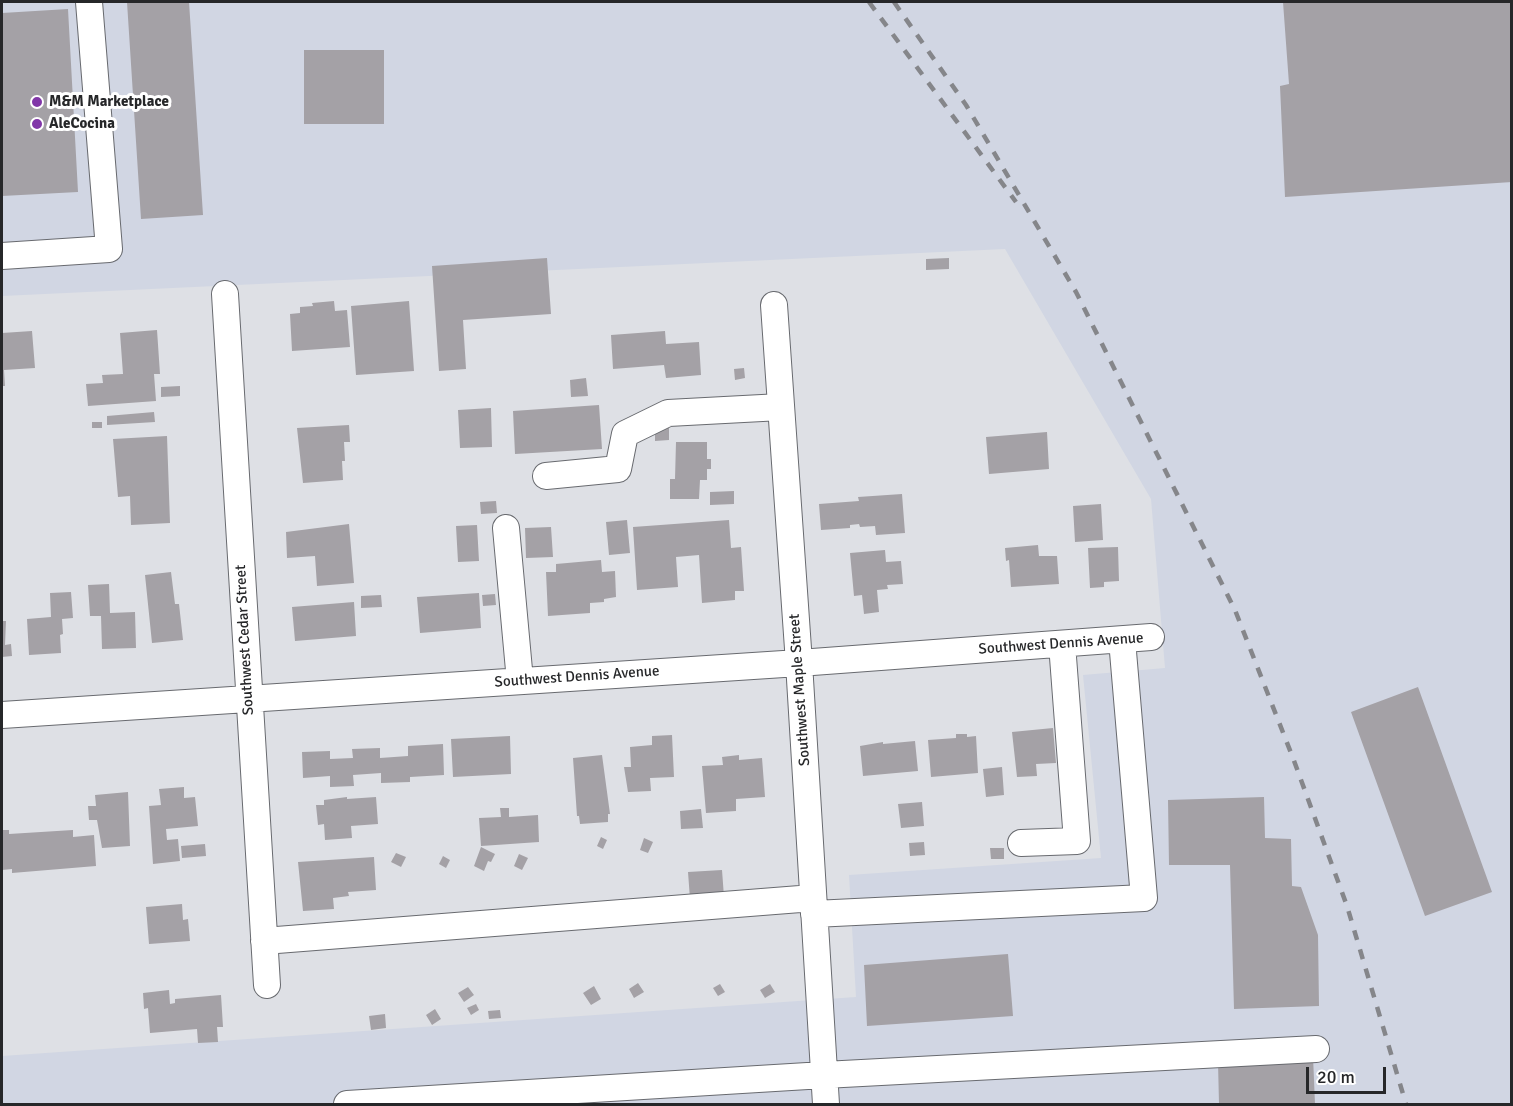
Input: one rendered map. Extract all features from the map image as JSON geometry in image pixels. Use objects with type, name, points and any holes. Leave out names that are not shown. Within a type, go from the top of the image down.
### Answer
[{"type":"street","points":[[2,256],[109,249],[89,2]]},
{"type":"street","name":"Southwest Cedar Street","points":[[225,294],[267,985]]},
{"type":"street","name":"Southwest Maple Street","points":[[774,305],[826,1104]]},
{"type":"street","points":[[546,476],[618,469],[625,434],[668,413],[781,407]]},
{"type":"street","points":[[506,528],[520,681]]},
{"type":"street","name":"Southwest Dennis Avenue","points":[[2,716],[1151,637]]},
{"type":"street","points":[[264,941],[814,906],[1144,898],[1122,640]]},
{"type":"street","points":[[1021,843],[1077,842],[1062,644]]},
{"type":"street","points":[[347,1104],[824,1075],[1316,1049]]},
{"type":"shaded area","points":[[2,2],[1511,2],[1511,1104],[2,1104],[2,1056],[856,997],[849,875],[1101,858],[1083,675],[1165,668],[1151,499],[1005,249],[2,296]]},
{"type":"building","points":[[127,2],[189,2],[203,215],[141,219]]},
{"type":"building","points":[[1283,2],[1512,2],[1512,182],[1285,197],[1280,86],[1289,84]]},
{"type":"building","name":"M&M Marketplace","points":[[68,9],[78,192],[2,196],[2,13]]},
{"type":"building","points":[[304,50],[384,50],[384,124],[304,124]]},
{"type":"building","points":[[547,258],[551,314],[463,320],[466,369],[439,371],[432,266]]},
{"type":"building","points":[[949,258],[949,269],[926,270],[926,259]]},
{"type":"building","points":[[334,301],[335,311],[347,310],[350,347],[292,351],[290,314],[300,313],[300,307],[313,306],[312,303]]},
{"type":"building","points":[[409,301],[414,371],[356,375],[351,306]]},
{"type":"building","points":[[157,330],[160,374],[154,374],[156,401],[88,406],[86,384],[103,383],[102,375],[123,374],[120,333]]},
{"type":"building","points":[[32,331],[35,368],[4,370],[5,386],[2,386],[2,333]]},
{"type":"building","points":[[665,331],[666,344],[699,342],[701,375],[666,378],[664,365],[613,369],[611,335]]},
{"type":"building","points":[[744,368],[745,378],[735,380],[734,369]]},
{"type":"building","points":[[586,378],[588,396],[571,397],[570,380]]},
{"type":"building","points":[[180,386],[180,396],[161,397],[161,387]]},
{"type":"building","points":[[599,405],[602,449],[515,454],[513,411]]},
{"type":"building","points":[[491,408],[492,447],[460,448],[458,410]]},
{"type":"building","points":[[154,412],[155,422],[107,425],[107,416]]},
{"type":"building","points":[[92,422],[102,422],[102,428],[92,428]]},
{"type":"building","points":[[349,425],[350,442],[344,442],[343,480],[303,483],[297,428]]},
{"type":"building","points":[[655,428],[669,428],[669,440],[655,441]]},
{"type":"building","points":[[1047,432],[1049,469],[989,474],[986,437]]},
{"type":"building","points":[[167,436],[170,523],[131,525],[130,496],[118,497],[113,439]]},
{"type":"building","points":[[676,442],[707,442],[707,459],[711,459],[711,469],[707,469],[707,480],[700,480],[699,499],[670,499],[670,479],[675,479]]},
{"type":"building","points":[[734,491],[734,504],[710,505],[710,492]]},
{"type":"building","points":[[902,494],[905,533],[876,535],[875,526],[860,527],[859,524],[850,525],[850,528],[821,530],[819,504],[859,501],[858,497]]},
{"type":"building","points":[[496,501],[497,513],[481,514],[480,502]]},
{"type":"building","points":[[1101,504],[1103,540],[1075,542],[1073,506]]},
{"type":"building","points":[[627,520],[630,553],[609,555],[606,522]]},
{"type":"building","points":[[729,520],[731,548],[741,547],[744,591],[735,591],[735,600],[702,603],[699,555],[676,557],[678,587],[637,590],[633,527]]},
{"type":"building","points":[[349,524],[354,583],[317,586],[315,556],[287,558],[286,532]]},
{"type":"building","points":[[477,525],[479,561],[458,562],[456,526]]},
{"type":"building","points":[[551,527],[553,557],[526,558],[525,528]]},
{"type":"building","points":[[1038,545],[1039,556],[1057,556],[1059,584],[1011,587],[1009,560],[1006,561],[1005,548]]},
{"type":"building","points":[[1118,547],[1119,581],[1104,582],[1104,587],[1090,588],[1088,548]]},
{"type":"building","points":[[885,550],[886,562],[901,561],[903,584],[887,585],[888,589],[877,590],[879,612],[864,614],[862,595],[854,596],[850,553]]},
{"type":"building","points":[[601,560],[602,572],[615,571],[616,597],[604,599],[604,602],[590,603],[590,613],[548,616],[546,572],[556,572],[556,564]]},
{"type":"building","points":[[171,572],[175,604],[179,604],[183,640],[152,643],[145,575]]},
{"type":"building","points":[[109,584],[110,613],[135,612],[136,648],[102,649],[101,616],[90,616],[88,585]]},
{"type":"building","points":[[71,592],[73,618],[62,619],[61,653],[29,655],[27,619],[51,617],[50,593]]},
{"type":"building","points":[[479,593],[481,628],[420,633],[417,597]]},
{"type":"building","points":[[495,594],[496,605],[483,606],[482,595]]},
{"type":"building","points":[[381,595],[382,607],[361,608],[361,596]]},
{"type":"building","points":[[354,602],[356,636],[295,641],[292,607]]},
{"type":"building","points":[[2,621],[6,621],[5,645],[11,644],[12,656],[2,657]]},
{"type":"building","points":[[1418,687],[1492,892],[1425,916],[1351,712]]},
{"type":"building","points":[[1053,728],[1056,763],[1036,764],[1037,776],[1017,777],[1012,732]]},
{"type":"building","points":[[956,734],[967,734],[967,737],[976,736],[978,773],[931,777],[928,740],[956,738]]},
{"type":"building","points":[[672,735],[674,777],[650,778],[651,791],[628,792],[624,767],[631,767],[630,747],[652,745],[652,736]]},
{"type":"building","points":[[510,736],[511,774],[453,777],[451,739]]},
{"type":"building","points":[[915,741],[918,771],[863,776],[860,746],[883,742],[883,744]]},
{"type":"building","points":[[443,744],[444,775],[410,777],[410,782],[381,783],[381,773],[353,775],[354,786],[330,787],[330,776],[303,778],[302,752],[330,751],[330,759],[353,758],[352,749],[380,748],[380,758],[408,756],[408,746]]},
{"type":"building","points":[[602,755],[610,814],[608,814],[608,822],[580,824],[579,816],[577,816],[573,758]]},
{"type":"building","points":[[739,755],[739,760],[762,758],[765,797],[736,799],[736,811],[706,813],[702,766],[723,765],[722,757]]},
{"type":"building","points":[[1002,767],[1004,795],[986,797],[983,769]]},
{"type":"building","points":[[184,787],[184,798],[195,797],[198,826],[166,829],[167,840],[178,839],[180,861],[153,864],[149,806],[161,805],[159,789]]},
{"type":"building","points":[[128,792],[130,846],[102,848],[97,820],[89,820],[88,806],[96,806],[95,795]]},
{"type":"building","points":[[347,797],[347,799],[376,797],[378,824],[351,826],[352,838],[325,840],[324,824],[318,825],[316,805],[324,805],[324,800]]},
{"type":"building","points":[[1264,797],[1265,838],[1291,839],[1292,886],[1301,887],[1318,935],[1319,1006],[1234,1009],[1230,865],[1169,865],[1168,800]]},
{"type":"building","points":[[922,802],[924,826],[901,828],[898,804]]},
{"type":"building","points":[[500,808],[509,808],[509,817],[538,815],[539,842],[481,846],[479,818],[501,817]]},
{"type":"building","points":[[701,809],[703,828],[681,829],[680,811]]},
{"type":"building","points":[[2,830],[9,830],[9,834],[73,830],[73,837],[94,835],[96,866],[12,873],[12,869],[2,870]]},
{"type":"building","points":[[601,837],[607,840],[603,849],[597,846]]},
{"type":"building","points":[[644,838],[653,842],[648,853],[640,850]]},
{"type":"building","points":[[924,842],[925,855],[910,856],[909,843]]},
{"type":"building","points":[[205,844],[206,856],[182,858],[181,846]]},
{"type":"building","points":[[481,847],[495,854],[491,862],[488,861],[484,871],[474,866]]},
{"type":"building","points":[[990,848],[1004,848],[1004,859],[991,859]]},
{"type":"building","points":[[396,853],[406,857],[401,867],[391,862]]},
{"type":"building","points":[[519,854],[528,858],[522,870],[514,866]]},
{"type":"building","points":[[443,856],[450,860],[446,868],[439,864]]},
{"type":"building","points":[[374,857],[376,890],[348,892],[349,896],[333,898],[334,909],[303,911],[298,862]]},
{"type":"building","points":[[722,870],[724,897],[690,899],[688,872]]},
{"type":"building","points":[[182,904],[183,920],[188,919],[190,941],[149,944],[146,907]]},
{"type":"building","points":[[1008,954],[1013,1016],[867,1026],[864,965]]},
{"type":"building","points":[[638,983],[644,992],[634,998],[629,989]]},
{"type":"building","points":[[720,984],[725,992],[718,996],[713,988]]},
{"type":"building","points":[[770,984],[775,992],[765,998],[760,990]]},
{"type":"building","points":[[594,986],[601,999],[591,1005],[583,993]]},
{"type":"building","points":[[468,987],[474,995],[464,1002],[458,993]]},
{"type":"building","points":[[169,990],[170,1004],[175,1003],[175,999],[221,995],[223,1027],[217,1027],[218,1042],[198,1043],[197,1029],[150,1033],[148,1008],[144,1009],[143,993]]},
{"type":"building","points":[[476,1004],[479,1010],[471,1015],[467,1008]]},
{"type":"building","points":[[435,1009],[441,1019],[432,1025],[426,1015]]},
{"type":"building","points":[[500,1010],[501,1018],[489,1019],[488,1011]]},
{"type":"building","points":[[385,1014],[386,1028],[371,1030],[369,1016]]},
{"type":"building","points":[[1313,1056],[1315,1104],[1219,1104],[1218,1062]]},
{"type":"railway","points":[[869,2],[1016,202]]},
{"type":"railway","points":[[894,2],[966,105],[1076,292],[1235,610],[1293,758],[1347,906],[1406,1104]]},
{"type":"place","name":"M&M Marketplace","points":[[37,102]]},
{"type":"place","name":"AleCocina","points":[[37,124]]}]
